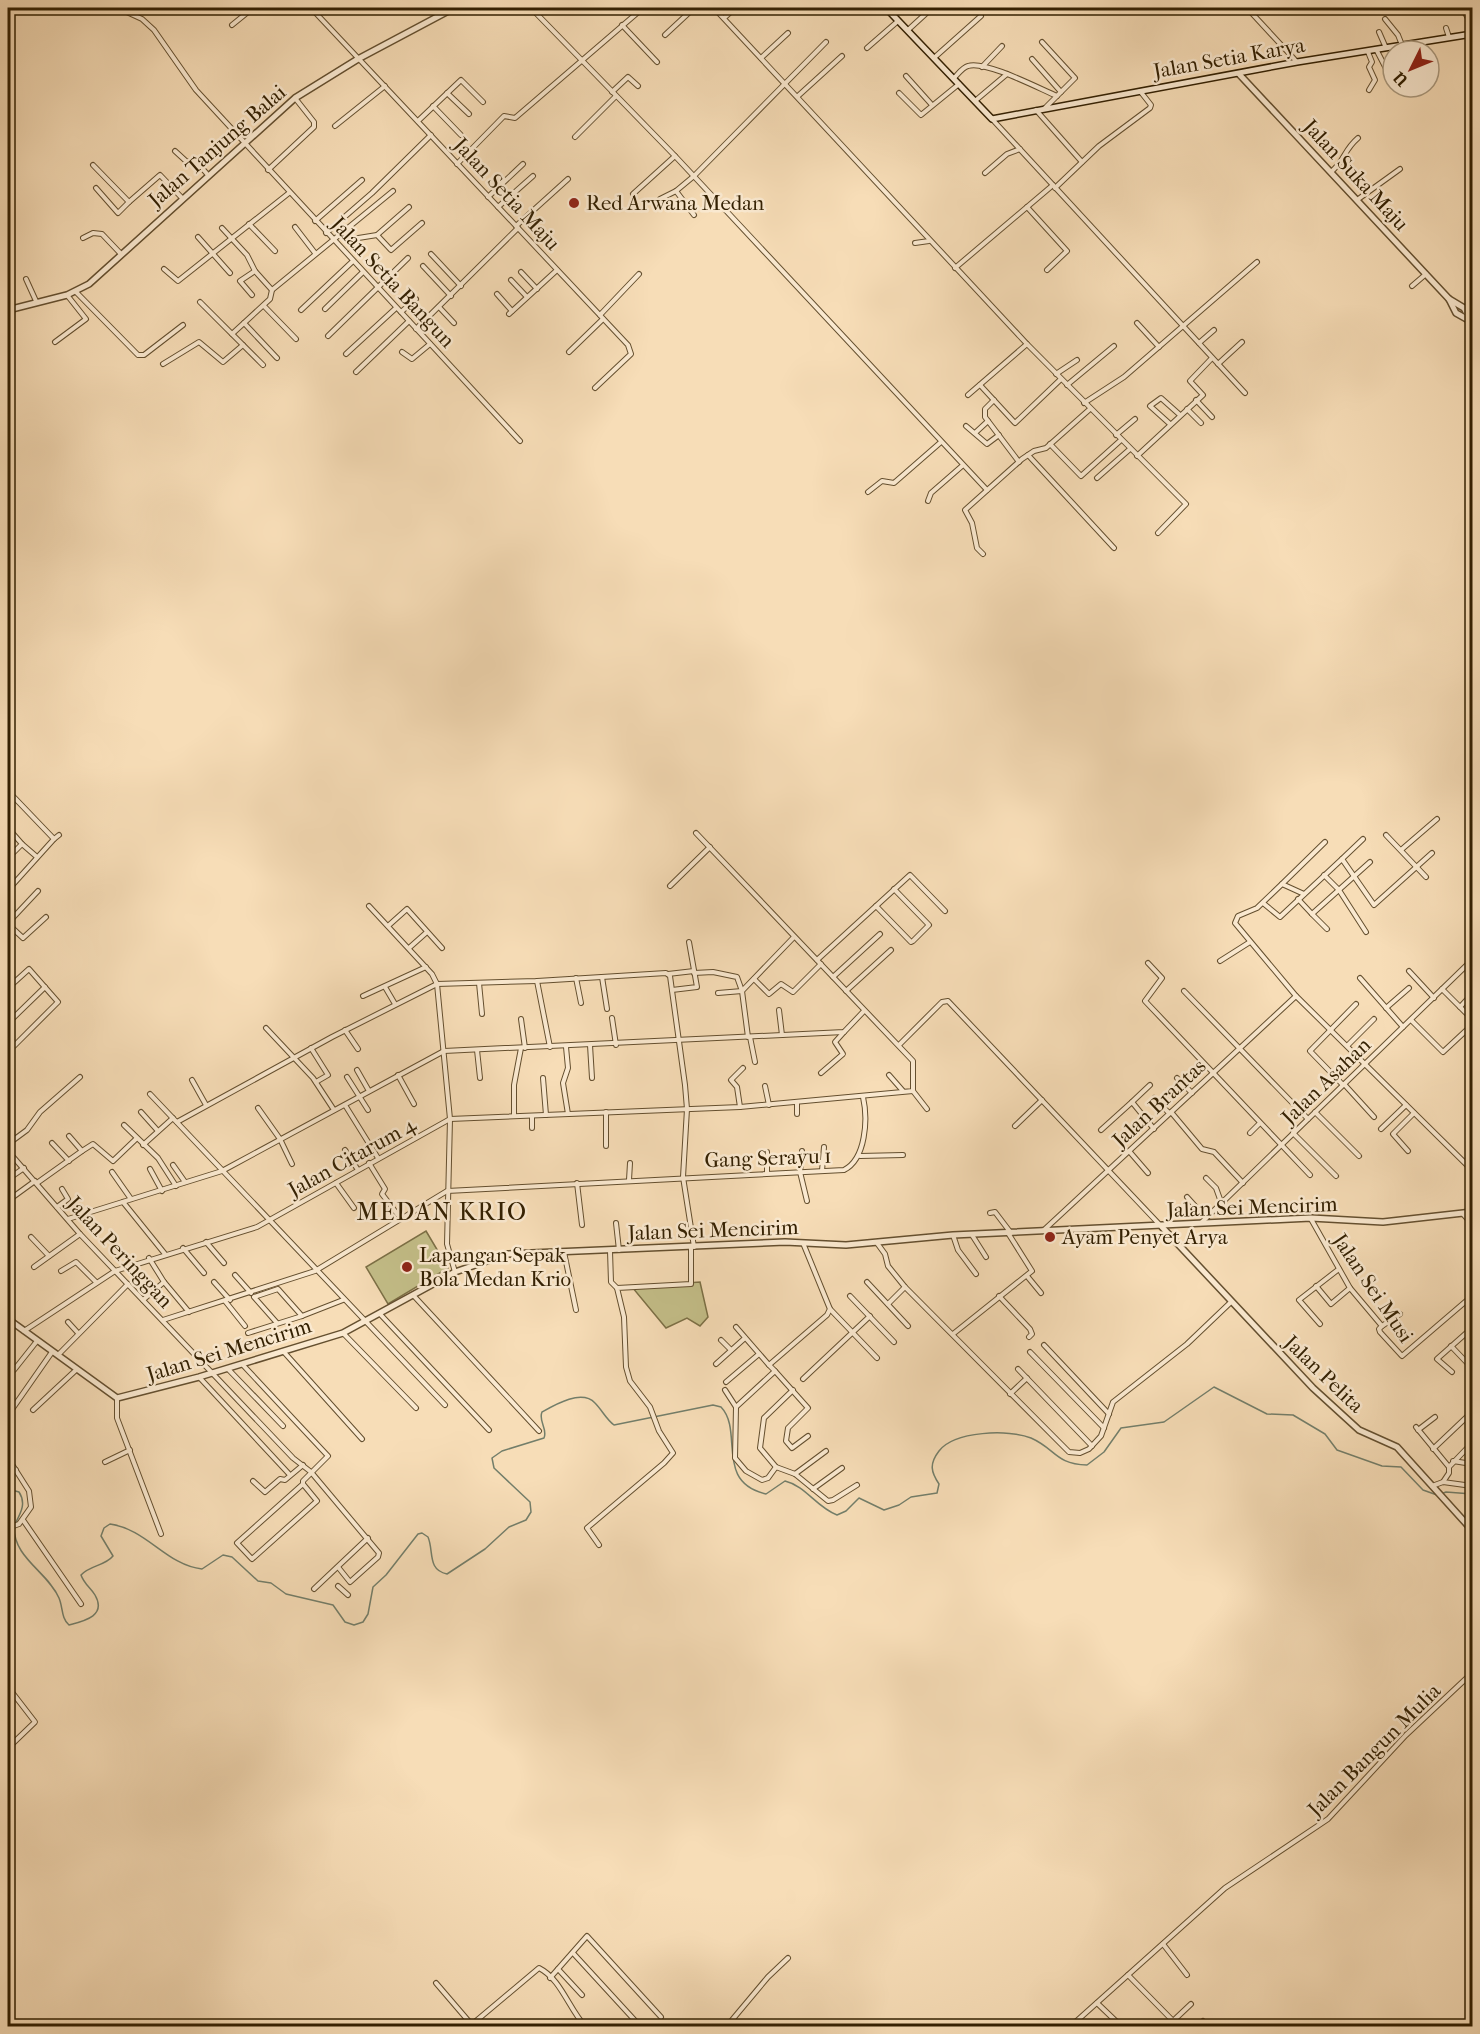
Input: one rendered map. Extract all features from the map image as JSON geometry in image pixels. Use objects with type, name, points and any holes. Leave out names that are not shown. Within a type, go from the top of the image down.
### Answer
[{"type":"street","name":"Jalan Setia Bangun","points":[[118,8],[142,19],[154,30],[196,90],[396,308],[520,437],[520,441]]},
{"type":"street","points":[[232,25],[253,8]]},
{"type":"street","name":"Jalan Setia Maju","points":[[311,8],[602,317],[632,352],[595,388]]},
{"type":"street","name":"Jalan Tanjung Balai","points":[[8,309],[67,295],[89,284],[295,98],[358,58],[454,8]]},
{"type":"street","points":[[531,8],[694,176],[962,466],[987,490]]},
{"type":"street","points":[[457,164],[504,116],[515,118],[643,8]]},
{"type":"street","points":[[665,35],[694,8]]},
{"type":"street","points":[[714,8],[1061,380],[1186,504],[1158,532]]},
{"type":"street","points":[[724,18],[735,8]]},
{"type":"street","points":[[886,8],[959,83],[1245,393]]},
{"type":"street","points":[[908,30],[932,8]]},
{"type":"street","points":[[1247,8],[1294,58]]},
{"type":"street","points":[[1462,8],[1473,25]]},
{"type":"street","points":[[934,57],[981,16]]},
{"type":"street","points":[[1385,19],[1400,39]]},
{"type":"street","points":[[867,48],[899,20]]},
{"type":"street","points":[[622,25],[657,62]]},
{"type":"street","points":[[1446,28],[1449,38]]},
{"type":"street","points":[[1379,32],[1382,39]]},
{"type":"street","points":[[761,58],[789,33]]},
{"type":"street","name":"Jalan Setia Karya","points":[[1441,39],[1473,34]]},
{"type":"street","points":[[660,199],[676,191],[694,176],[826,42]]},
{"type":"street","points":[[1042,42],[1075,78],[1045,108]]},
{"type":"street","points":[[981,67],[1002,46]]},
{"type":"street","name":"Jalan Setia Karya","points":[[992,119],[1140,90],[1239,74],[1294,58],[1381,50]]},
{"type":"street","points":[[1377,51],[1381,59]]},
{"type":"street","points":[[1368,52],[1372,63],[1369,67],[1376,80],[1369,90]]},
{"type":"street","points":[[798,96],[842,56]]},
{"type":"street","points":[[1032,59],[1061,92]]},
{"type":"street","points":[[954,78],[966,66],[981,67],[1007,74],[1057,96]]},
{"type":"street","points":[[975,101],[1007,74]]},
{"type":"street","name":"Jalan Suka Maju","points":[[1239,74],[1449,299],[1456,313],[1472,322]]},
{"type":"street","points":[[906,76],[933,105]]},
{"type":"street","points":[[612,92],[628,77],[638,86]]},
{"type":"street","points":[[418,121],[462,80],[483,102]]},
{"type":"street","points":[[899,93],[920,115],[959,83]]},
{"type":"street","points":[[334,126],[385,86]]},
{"type":"street","points":[[956,268],[1027,207],[1150,108],[1151,105],[1140,90]]},
{"type":"street","points":[[447,93],[469,114]]},
{"type":"street","points":[[575,137],[616,96]]},
{"type":"street","points":[[268,170],[314,127],[314,122],[295,98]]},
{"type":"street","points":[[433,106],[460,135]]},
{"type":"street","points":[[1035,110],[1082,162]]},
{"type":"street","points":[[326,232],[372,193],[431,135]]},
{"type":"street","points":[[1330,172],[1343,161],[1341,158],[1347,153],[1346,148],[1358,138]]},
{"type":"street","points":[[985,173],[1007,154],[1020,149]]},
{"type":"street","points":[[176,151],[187,162],[195,160],[208,175]]},
{"type":"street","points":[[633,194],[675,156]]},
{"type":"street","points":[[488,197],[523,164]]},
{"type":"street","points":[[93,165],[129,202]]},
{"type":"street","points":[[1357,200],[1400,169]]},
{"type":"street","points":[[96,189],[118,213],[157,176],[164,177],[182,198]]},
{"type":"street","points":[[498,207],[533,176]]},
{"type":"street","points":[[315,221],[362,180]]},
{"type":"street","points":[[416,329],[517,227],[568,180]]},
{"type":"street","points":[[232,334],[264,306],[270,299],[272,290],[393,191]]},
{"type":"street","points":[[676,191],[694,215]]},
{"type":"street","points":[[164,269],[178,281],[289,193]]},
{"type":"street","points":[[341,234],[346,240],[377,235],[410,207]]},
{"type":"street","points":[[1027,207],[1067,251],[1047,270]]},
{"type":"street","points":[[377,235],[391,250],[422,223]]},
{"type":"street","points":[[249,224],[275,251]]},
{"type":"street","points":[[295,227],[315,253]]},
{"type":"street","points":[[222,228],[247,255],[255,271],[272,290]]},
{"type":"street","points":[[83,238],[93,233],[102,234],[121,254]]},
{"type":"street","points":[[198,237],[231,273]]},
{"type":"street","points":[[915,243],[930,241]]},
{"type":"street","points":[[431,254],[461,286]]},
{"type":"street","points":[[328,336],[408,258]]},
{"type":"street","points":[[301,310],[353,261]]},
{"type":"street","points":[[1084,403],[1124,377],[1257,262]]},
{"type":"street","points":[[423,266],[451,296]]},
{"type":"street","points":[[497,294],[511,312],[557,270]]},
{"type":"street","points":[[252,296],[239,280],[255,271]]},
{"type":"street","points":[[325,309],[363,272]]},
{"type":"street","points":[[521,272],[537,289]]},
{"type":"street","points":[[569,351],[639,274]]},
{"type":"street","points":[[1412,286],[1426,274]]},
{"type":"street","points":[[26,279],[36,301]]},
{"type":"street","points":[[511,280],[527,297]]},
{"type":"street","points":[[76,292],[138,355],[144,355],[183,325]]},
{"type":"street","points":[[56,342],[86,319],[67,295]]},
{"type":"street","points":[[401,312],[416,299]]},
{"type":"street","points":[[200,302],[262,365]]},
{"type":"street","points":[[264,306],[296,339]]},
{"type":"street","points":[[439,307],[454,323]]},
{"type":"street","points":[[346,354],[396,308]]},
{"type":"street","points":[[356,372],[409,321]]},
{"type":"street","points":[[244,323],[276,358]]},
{"type":"street","points":[[1137,323],[1159,347]]},
{"type":"street","points":[[1199,343],[1214,330]]},
{"type":"street","points":[[163,364],[199,342],[223,362],[243,345]]},
{"type":"street","points":[[1218,364],[1242,342]]},
{"type":"street","points":[[402,352],[412,359],[430,344]]},
{"type":"street","points":[[968,395],[1027,344]]},
{"type":"street","points":[[1067,385],[1114,346]]},
{"type":"street","points":[[1137,456],[1203,394],[1190,380],[1212,358]]},
{"type":"street","points":[[1056,374],[1077,360]]},
{"type":"street","points":[[980,385],[1016,423],[1061,380]]},
{"type":"street","points":[[1170,424],[1150,406],[1161,399],[1180,415]]},
{"type":"street","points":[[994,400],[983,412],[987,421],[1019,462]]},
{"type":"street","points":[[1197,400],[1212,417]]},
{"type":"street","points":[[983,554],[977,548],[972,523],[964,511],[1019,462],[1050,444],[1090,409]]},
{"type":"street","points":[[1187,409],[1201,423]]},
{"type":"street","points":[[1116,435],[1135,419]]},
{"type":"street","points":[[975,433],[987,421]]},
{"type":"street","points":[[966,426],[987,444],[999,435]]},
{"type":"street","points":[[1050,444],[1081,476],[1121,440]]},
{"type":"street","points":[[868,492],[882,481],[894,483],[941,442]]},
{"type":"street","points":[[1097,478],[1130,449]]},
{"type":"street","points":[[1028,455],[1114,548]]},
{"type":"street","points":[[928,501],[931,493],[962,466]]},
{"type":"street","points":[[8,791],[54,840]]},
{"type":"street","points":[[1401,850],[1437,819]]},
{"type":"street","points":[[8,828],[37,857]]},
{"type":"street","points":[[696,833],[915,1066],[913,1091],[927,1109]]},
{"type":"street","points":[[8,890],[58,835]]},
{"type":"street","points":[[1386,836],[1426,877]]},
{"type":"street","points":[[1263,903],[1279,917],[1364,839]]},
{"type":"street","points":[[1325,842],[1263,903],[1235,920],[1296,996],[1473,1170]]},
{"type":"street","points":[[8,858],[22,844]]},
{"type":"street","points":[[670,885],[710,847]]},
{"type":"street","points":[[1342,859],[1356,875],[1374,905],[1432,853]]},
{"type":"street","points":[[1312,915],[1370,862]]},
{"type":"street","points":[[754,979],[769,994],[781,984],[792,992],[876,906],[912,875],[945,910]]},
{"type":"street","points":[[1324,875],[1339,890],[1366,932]]},
{"type":"street","points":[[1282,884],[1304,894]]},
{"type":"street","points":[[876,906],[910,942],[913,941],[929,925],[894,889]]},
{"type":"street","points":[[38,891],[8,924],[23,938],[46,917]]},
{"type":"street","points":[[1298,899],[1327,929]]},
{"type":"street","points":[[369,906],[426,967],[437,984],[450,1119],[447,1244],[455,1272]]},
{"type":"street","points":[[388,926],[406,909],[442,948]]},
{"type":"street","points":[[409,948],[427,932]]},
{"type":"street","points":[[833,977],[880,934]]},
{"type":"street","points":[[718,993],[742,991],[794,937]]},
{"type":"street","points":[[672,990],[697,987],[689,942]]},
{"type":"street","points":[[1220,961],[1251,942]]},
{"type":"street","points":[[846,991],[891,950]]},
{"type":"street","points":[[1148,963],[1162,978],[1144,1001],[1310,1175]]},
{"type":"street","name":"Jalan Asahan","points":[[1201,1224],[1471,963]]},
{"type":"street","points":[[363,996],[426,967]]},
{"type":"street","points":[[8,988],[29,969],[58,1003],[14,1046],[8,1044]]},
{"type":"street","points":[[1409,971],[1434,998]]},
{"type":"street","points":[[177,1122],[311,1048],[437,984],[694,972],[735,975],[742,991],[755,1062]]},
{"type":"street","points":[[617,1288],[691,1284],[693,1248],[683,1177],[687,1109],[681,1041],[668,974]]},
{"type":"street","points":[[602,977],[607,1009]]},
{"type":"street","points":[[576,978],[581,1003]]},
{"type":"street","points":[[1360,978],[1403,1027]]},
{"type":"street","points":[[537,981],[550,1047]]},
{"type":"street","points":[[479,983],[482,1014]]},
{"type":"street","points":[[8,1023],[45,987]]},
{"type":"street","points":[[385,987],[395,1004]]},
{"type":"street","points":[[1386,1008],[1409,988]]},
{"type":"street","points":[[1442,989],[1473,1019]]},
{"type":"street","points":[[1184,991],[1308,1119]]},
{"type":"street","points":[[1460,1007],[1473,994]]},
{"type":"street","name":"Jalan Brantas","points":[[1042,1232],[1296,996]]},
{"type":"street","points":[[898,1046],[942,1002],[947,1001],[1162,1227]]},
{"type":"street","points":[[1356,1004],[1310,1051],[1374,1117]]},
{"type":"street","points":[[779,1010],[782,1035]]},
{"type":"street","points":[[821,1074],[843,1054],[835,1042],[864,1011]]},
{"type":"street","points":[[612,1018],[616,1045]]},
{"type":"street","points":[[514,1116],[514,1085],[523,1048],[521,1019]]},
{"type":"street","points":[[1348,1045],[1374,1019]]},
{"type":"street","points":[[1411,1020],[1443,1052],[1473,1025]]},
{"type":"street","points":[[266,1028],[316,1082],[334,1110]]},
{"type":"street","points":[[345,1030],[358,1049]]},
{"type":"street","points":[[68,1219],[222,1171],[444,1051],[616,1045],[844,1032]]},
{"type":"street","points":[[590,1045],[592,1078]]},
{"type":"street","points":[[566,1047],[568,1068],[563,1083],[568,1114]]},
{"type":"street","points":[[311,1048],[328,1075],[316,1082]]},
{"type":"street","points":[[477,1050],[480,1078]]},
{"type":"street","points":[[740,1107],[738,1087],[731,1080],[743,1068]]},
{"type":"street","points":[[357,1070],[369,1091]]},
{"type":"street","points":[[398,1075],[414,1104]]},
{"type":"street","points":[[889,1075],[904,1091]]},
{"type":"street","points":[[8,1144],[27,1130],[40,1112],[80,1077]]},
{"type":"street","points":[[347,1077],[368,1110]]},
{"type":"street","points":[[543,1078],[546,1115]]},
{"type":"street","points":[[1177,1078],[1192,1093]]},
{"type":"street","points":[[192,1080],[206,1105]]},
{"type":"street","points":[[1101,1130],[1149,1085]]},
{"type":"street","points":[[765,1086],[769,1105]]},
{"type":"street","points":[[450,1119],[740,1107],[913,1091]]},
{"type":"street","points":[[150,1094],[445,1406]]},
{"type":"street","name":"Gang Serayu 1","points":[[447,1191],[844,1170],[860,1156],[860,1142],[866,1116],[863,1097]]},
{"type":"street","points":[[1154,1098],[1170,1112],[1202,1149],[1214,1152],[1243,1183]]},
{"type":"street","points":[[1015,1126],[1042,1100]]},
{"type":"street","points":[[797,1102],[797,1114]]},
{"type":"street","points":[[1132,1102],[1154,1129]]},
{"type":"street","points":[[345,1105],[378,1158]]},
{"type":"street","points":[[1381,1130],[1406,1105]]},
{"type":"street","points":[[258,1108],[280,1139],[292,1164]]},
{"type":"street","points":[[141,1112],[158,1131]]},
{"type":"street","points":[[606,1112],[606,1146]]},
{"type":"street","points":[[1315,1112],[1359,1156]]},
{"type":"street","points":[[1408,1151],[1393,1134],[1414,1113]]},
{"type":"street","points":[[532,1116],[532,1128]]},
{"type":"street","points":[[143,1145],[172,1118]]},
{"type":"street","name":"Jalan Citarum 4","points":[[24,1331],[115,1271],[268,1221],[450,1119]]},
{"type":"street","points":[[1250,1133],[1259,1124]]},
{"type":"street","points":[[124,1125],[158,1158],[176,1186]]},
{"type":"street","points":[[1293,1133],[1336,1176]]},
{"type":"street","points":[[69,1136],[82,1150]]},
{"type":"street","points":[[13,1197],[93,1144],[112,1161],[136,1139]]},
{"type":"street","points":[[52,1143],[69,1161]]},
{"type":"street","points":[[822,1171],[825,1147]]},
{"type":"street","points":[[345,1149],[358,1170]]},
{"type":"street","name":"Jalan Peringgan","points":[[8,1151],[80,1234],[212,1373],[311,1472],[368,1538]]},
{"type":"street","points":[[802,1151],[800,1172],[807,1201]]},
{"type":"street","points":[[1129,1151],[1148,1173]]},
{"type":"street","points":[[767,1152],[767,1173]]},
{"type":"street","points":[[860,1156],[903,1155]]},
{"type":"street","points":[[629,1180],[630,1163]]},
{"type":"street","points":[[369,1164],[385,1189],[382,1194],[401,1219]]},
{"type":"street","points":[[173,1166],[185,1182]]},
{"type":"street","points":[[8,1179],[24,1168]]},
{"type":"street","points":[[150,1169],[162,1191]]},
{"type":"street","points":[[112,1172],[131,1199]]},
{"type":"street","points":[[1206,1178],[1216,1188],[1221,1203]]},
{"type":"street","points":[[336,1183],[354,1208]]},
{"type":"street","points":[[577,1183],[582,1225]]},
{"type":"street","points":[[57,1207],[68,1199],[62,1189]]},
{"type":"street","points":[[163,1320],[315,1271],[447,1191]]},
{"type":"street","points":[[1187,1197],[1206,1218]]},
{"type":"street","points":[[123,1202],[165,1254]]},
{"type":"street","points":[[953,1334],[1033,1270],[995,1212],[990,1214]]},
{"type":"street","name":"Jalan Sei Mencirim","points":[[117,1398],[228,1369],[343,1333],[455,1272],[501,1256],[785,1242],[846,1245],[953,1235],[1162,1227],[1311,1218],[1383,1222],[1473,1212]]},
{"type":"street","points":[[1462,1213],[1473,1224]]},
{"type":"street","name":"Jalan Sei Musi","points":[[1311,1218],[1350,1288],[1382,1326],[1379,1329],[1380,1332],[1398,1354],[1405,1355],[1473,1296]]},
{"type":"street","points":[[616,1223],[619,1250]]},
{"type":"street","name":"Jalan Pelita","points":[[1162,1227],[1231,1302],[1346,1419],[1367,1435],[1394,1444],[1473,1530]]},
{"type":"street","points":[[34,1268],[80,1234]]},
{"type":"street","points":[[953,1235],[958,1250],[975,1274]]},
{"type":"street","points":[[972,1235],[986,1257]]},
{"type":"street","points":[[31,1237],[49,1256]]},
{"type":"street","points":[[206,1242],[224,1263]]},
{"type":"street","points":[[803,1242],[830,1309],[877,1358]]},
{"type":"street","points":[[876,1242],[885,1254],[888,1266],[905,1287],[1069,1452],[1080,1453],[1092,1446],[1104,1428],[1111,1406],[1121,1394],[1187,1344],[1231,1302]]},
{"type":"street","points":[[183,1248],[204,1273]]},
{"type":"street","points":[[599,1545],[587,1528],[672,1455],[672,1450],[656,1424],[654,1414],[630,1381],[626,1368],[624,1317],[617,1288],[611,1282],[610,1251]]},
{"type":"street","points":[[564,1252],[576,1310]]},
{"type":"street","points":[[149,1258],[164,1282],[189,1311]]},
{"type":"street","points":[[61,1271],[76,1262],[96,1282]]},
{"type":"street","points":[[1320,1324],[1299,1300],[1339,1269]]},
{"type":"street","points":[[235,1275],[251,1293]]},
{"type":"street","points":[[1027,1276],[1041,1293]]},
{"type":"street","points":[[143,1300],[164,1282]]},
{"type":"street","points":[[214,1282],[245,1326]]},
{"type":"street","points":[[867,1282],[908,1326]]},
{"type":"street","points":[[8,1415],[55,1354],[128,1284]]},
{"type":"street","points":[[1316,1286],[1331,1304],[1350,1288]]},
{"type":"street","points":[[888,1304],[905,1287]]},
{"type":"street","points":[[277,1323],[255,1297],[278,1289],[302,1316]]},
{"type":"street","points":[[413,1295],[539,1431]]},
{"type":"street","points":[[850,1296],[894,1342]]},
{"type":"street","points":[[999,1296],[1030,1329],[1032,1334],[1029,1336]]},
{"type":"street","points":[[248,1333],[343,1300]]},
{"type":"street","points":[[769,1365],[827,1315],[830,1309]]},
{"type":"street","points":[[380,1314],[489,1430]]},
{"type":"street","points":[[1382,1326],[1400,1314]]},
{"type":"street","points":[[803,1379],[870,1316]]},
{"type":"street","points":[[8,1319],[117,1398],[117,1418],[161,1534]]},
{"type":"street","points":[[68,1322],[78,1333]]},
{"type":"street","points":[[736,1327],[808,1408],[788,1428],[786,1442],[792,1448],[807,1436]]},
{"type":"street","points":[[1452,1372],[1437,1359],[1473,1328]]},
{"type":"street","points":[[343,1333],[416,1408]]},
{"type":"street","points":[[1466,1334],[1473,1341]]},
{"type":"street","points":[[716,1364],[745,1338]]},
{"type":"street","points":[[721,1340],[731,1350]]},
{"type":"street","points":[[14,1370],[37,1341]]},
{"type":"street","points":[[1044,1345],[1110,1414]]},
{"type":"street","points":[[1451,1346],[1473,1368]]},
{"type":"street","points":[[283,1351],[362,1439]]},
{"type":"street","points":[[1030,1352],[1104,1428]]},
{"type":"street","points":[[726,1382],[759,1354]]},
{"type":"street","points":[[242,1364],[328,1455],[303,1484],[237,1543],[252,1559],[317,1501],[303,1484]]},
{"type":"street","points":[[228,1369],[283,1426]]},
{"type":"street","points":[[1018,1369],[1092,1446]]},
{"type":"street","points":[[33,1410],[76,1370]]},
{"type":"street","points":[[736,1407],[775,1371]]},
{"type":"street","points":[[199,1377],[291,1475]]},
{"type":"street","points":[[1010,1394],[1027,1378]]},
{"type":"street","points":[[725,1390],[736,1407],[735,1458],[746,1472],[762,1480],[768,1478],[776,1467]]},
{"type":"street","points":[[793,1390],[762,1422],[760,1448],[776,1467],[795,1474],[831,1501],[857,1485]]},
{"type":"street","points":[[1433,1449],[1473,1412]]},
{"type":"street","points":[[1435,1417],[1417,1429],[1449,1467]]},
{"type":"street","points":[[1434,1488],[1443,1482],[1453,1461],[1473,1443]]},
{"type":"street","points":[[105,1462],[130,1450]]},
{"type":"street","points":[[795,1474],[826,1451]]},
{"type":"street","points":[[8,1458],[29,1491],[31,1507],[23,1520],[16,1526],[8,1528]]},
{"type":"street","points":[[1453,1461],[1473,1464]]},
{"type":"street","points":[[254,1481],[265,1493],[280,1479],[284,1480],[303,1465]]},
{"type":"street","points":[[813,1489],[842,1468]]},
{"type":"street","points":[[8,1474],[16,1470]]},
{"type":"street","points":[[1443,1482],[1473,1486]]},
{"type":"street","points":[[23,1520],[81,1604]]},
{"type":"street","points":[[314,1590],[368,1538],[379,1555],[342,1590]]},
{"type":"street","points":[[338,1567],[350,1581]]},
{"type":"street","points":[[338,1586],[348,1595]]},
{"type":"street","name":"Jalan Bangun Mulia","points":[[1071,2026],[1226,1888],[1328,1819],[1406,1736],[1473,1674]]},
{"type":"street","points":[[8,1688],[35,1722],[8,1748]]},
{"type":"street","points":[[550,1978],[588,1936],[661,2017]]},
{"type":"street","points":[[1163,1944],[1178,1960],[1187,1975]]},
{"type":"street","points":[[573,1953],[640,2026]]},
{"type":"street","points":[[727,2026],[768,1977],[788,1958]]},
{"type":"street","points":[[436,1983],[471,2026],[537,1968],[542,1968],[585,2026]]},
{"type":"street","points":[[558,1969],[582,1995]]},
{"type":"street","points":[[1128,1975],[1178,2026]]},
{"type":"street","points":[[1097,2003],[1121,2026]]},
{"type":"street","points":[[1173,2021],[1191,2004]]},
{"type":"street","points":[[1198,2026],[1203,2021]]},
{"type":"shaded area","name":"Lapangan Sepak Bola Medan Krio","points":[[426,1231],[448,1268],[388,1304],[366,1267]]},
{"type":"shaded area","points":[[700,1282],[708,1317],[700,1326],[687,1318],[666,1328],[632,1287]]},
{"type":"waterway","points":[[8,1489],[19,1492],[22,1501],[22,1509],[14,1526],[19,1547],[54,1589],[69,1625],[81,1622],[96,1613],[98,1602],[81,1575],[113,1556],[101,1536],[104,1528],[110,1524],[135,1533],[189,1566],[202,1569],[223,1555],[232,1557],[258,1581],[271,1583],[286,1594],[333,1605],[345,1622],[354,1625],[363,1622],[368,1614],[373,1587],[386,1575],[418,1534],[422,1533],[428,1537],[436,1568],[447,1574],[485,1549],[509,1527],[526,1520],[531,1512],[530,1502],[494,1468],[492,1458],[502,1451],[544,1438],[542,1412],[569,1399],[583,1397],[595,1403],[614,1425],[713,1405],[721,1407],[727,1417],[735,1468],[740,1479],[750,1488],[766,1494],[785,1481],[799,1487],[823,1507],[837,1515],[846,1511],[859,1498],[884,1510],[899,1505],[911,1497],[937,1493],[939,1484],[934,1476],[932,1464],[939,1451],[946,1444],[957,1439],[996,1433],[1021,1435],[1039,1442],[1068,1462],[1087,1465],[1104,1452],[1121,1428],[1164,1422],[1214,1387],[1267,1414],[1293,1415],[1325,1434],[1337,1450],[1382,1466],[1401,1467],[1423,1490],[1437,1495]]},
{"type":"waterway","points":[[1441,1494],[1446,1492],[1472,1494]]},
{"type":"place","name":"Red Arwana Medan","points":[[574,203]]},
{"type":"place","name":"Ayam Penyet Arya","points":[[1050,1237]]},
{"type":"place","name":"Lapangan Sepak Bola Medan Krio","points":[[407,1267]]},
{"type":"district","name":"MEDAN KRIO","points":[[442,1212]]}]
